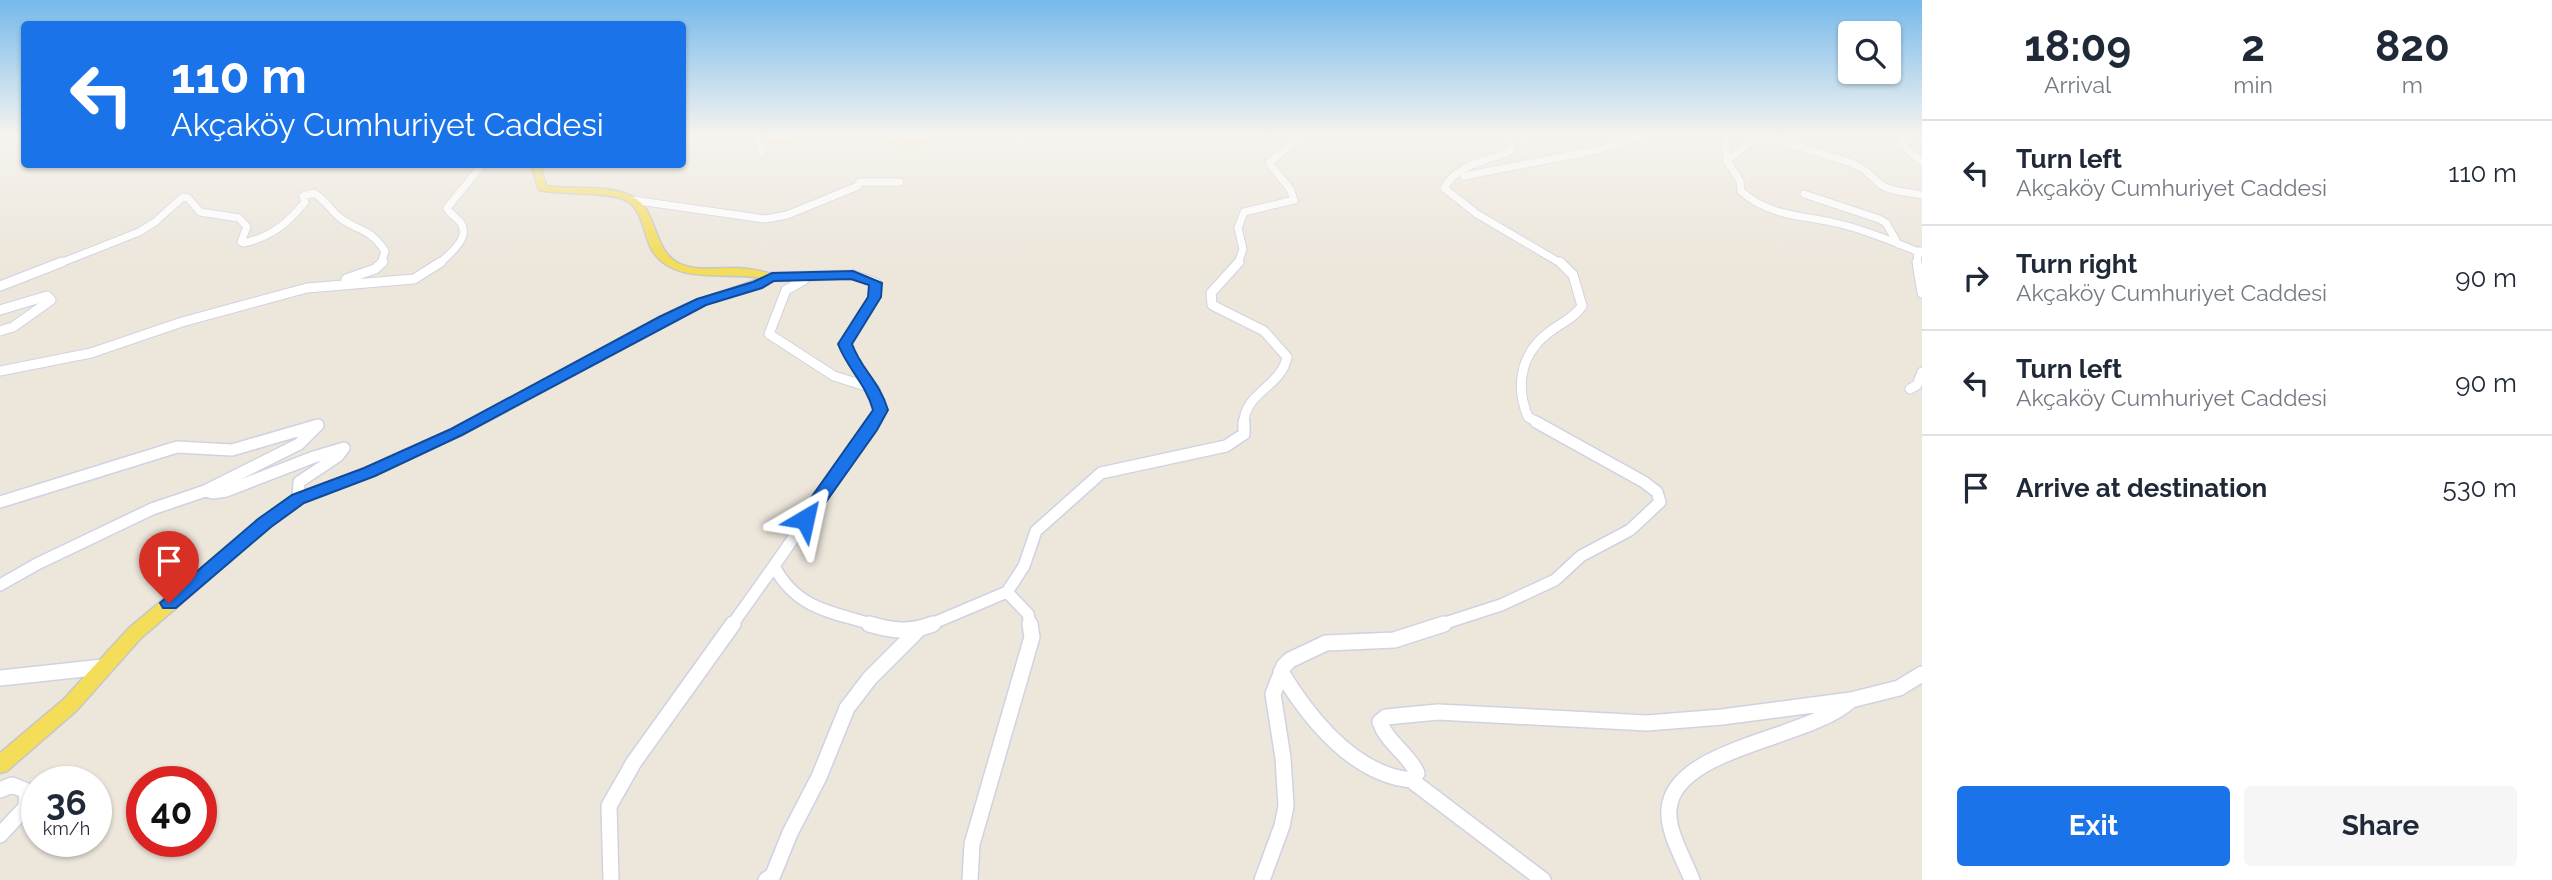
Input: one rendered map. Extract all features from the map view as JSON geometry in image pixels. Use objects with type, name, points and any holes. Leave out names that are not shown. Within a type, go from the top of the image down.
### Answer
[{"type":"main road","points":[[539,177],[542,188],[556,192],[617,195],[632,200],[649,226],[654,244],[662,257],[679,267],[772,277]]},
{"type":"main road","points":[[0,765],[70,705],[135,633],[265,523],[298,499],[369,472],[457,432],[702,302],[758,285],[772,277]]},
{"type":"street","points":[[0,371],[91,354],[182,322],[307,288],[414,279],[440,263],[458,246],[464,232],[462,223],[448,212],[447,208],[471,177]]},
{"type":"street","points":[[774,566],[783,584],[804,603],[893,631],[918,630],[1007,592],[1024,566],[1036,531],[1101,473],[1226,446],[1244,434],[1244,417],[1248,409],[1283,372],[1287,357],[1278,342],[1262,329],[1212,305],[1211,293],[1241,259],[1244,244],[1238,228],[1244,212],[1294,200],[1291,187],[1277,177]]},
{"type":"street","points":[[1262,880],[1286,806],[1283,758],[1273,694],[1281,672],[1290,660],[1318,645],[1345,640],[1403,638],[1501,605],[1555,580],[1580,556],[1630,530],[1660,502],[1657,492],[1644,482],[1528,417],[1519,400],[1520,377],[1528,355],[1546,334],[1574,318],[1581,309],[1576,284],[1571,272],[1552,255],[1484,218],[1451,196],[1444,186],[1454,177]]},
{"type":"street","points":[[1451,179],[1458,177]]},
{"type":"street","points":[[1737,177],[1744,195],[1766,207],[1839,224],[1921,252]]},
{"type":"street","points":[[1874,177],[1888,188],[1922,195]]},
{"type":"street","points":[[632,200],[765,219],[787,215],[858,186],[859,182],[900,183]]},
{"type":"street","points":[[0,286],[139,232],[155,222],[183,197],[188,198],[200,212],[239,218],[247,227],[241,242],[244,243],[264,239],[292,220],[305,202],[303,195],[314,193],[331,205],[338,216],[374,236],[386,253],[384,261],[375,269],[334,284]]},
{"type":"street","points":[[1804,194],[1879,219],[1886,223],[1898,244]]},
{"type":"street","points":[[1921,252],[1916,256],[1922,293]]},
{"type":"street","points":[[823,275],[801,280],[786,289],[769,334],[834,376],[875,389]]},
{"type":"street","points":[[611,880],[609,806],[634,762],[881,410],[875,389],[851,361],[845,344],[874,297],[876,283],[853,275],[772,277]]},
{"type":"street","points":[[0,310],[47,296],[51,300],[13,327],[0,331]]},
{"type":"street","points":[[1910,389],[1917,385],[1922,372]]},
{"type":"street","points":[[0,502],[177,447],[194,445],[233,450],[302,427],[318,425],[314,433],[288,449],[205,491],[174,500],[139,515],[22,570],[0,585]]},
{"type":"street","points":[[205,491],[210,494],[227,491],[318,454],[344,448],[338,456],[299,482],[298,499]]},
{"type":"street","points":[[970,880],[972,844],[1032,637],[1028,614],[1007,592]]},
{"type":"street","points":[[766,880],[773,875],[790,834],[820,777],[847,708],[870,678],[918,630]]},
{"type":"street","points":[[0,678],[103,667]]},
{"type":"street","points":[[1281,672],[1300,704],[1349,751],[1388,778],[1411,780],[1543,880]]},
{"type":"street","points":[[1411,780],[1417,773],[1414,764],[1382,730],[1380,722],[1386,717],[1438,712],[1647,723],[1722,717],[1852,700],[1899,688],[1922,674]]},
{"type":"street","points":[[1692,880],[1669,809],[1671,794],[1704,763],[1784,732],[1816,723],[1842,709],[1852,700]]},
{"type":"street","points":[[0,790],[12,785],[27,790],[26,807],[0,835]]},
{"type":"route","points":[[169,603],[298,499],[369,472],[457,432],[664,320],[702,302],[758,285],[772,277],[853,275],[876,283],[874,297],[845,344],[851,361],[875,389],[881,410],[805,519]]}]
